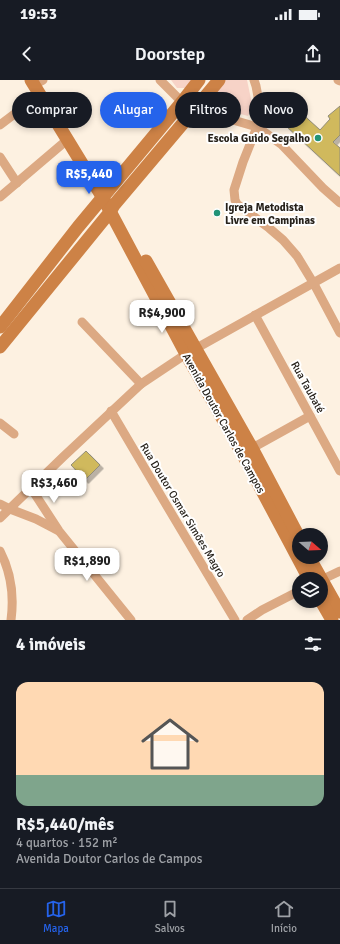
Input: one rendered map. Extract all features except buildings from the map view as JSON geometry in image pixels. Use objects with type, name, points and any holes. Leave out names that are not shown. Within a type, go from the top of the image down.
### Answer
[{"type":"main road","points":[[190,92],[199,80]]},
{"type":"main road","points":[[209,92],[219,80]]},
{"type":"main road","name":"Avenida Doutor Carlos de Campos","points":[[37,84],[68,140],[105,195]]},
{"type":"main road","name":"Avenida Doutor Carlos de Campos","points":[[37,84],[105,195],[247,451],[294,528]]},
{"type":"main road","points":[[0,327],[78,227],[175,110]]},
{"type":"main road","points":[[0,347],[45,290],[179,128]]},
{"type":"main road","points":[[35,281],[45,290]]},
{"type":"main road","name":"Avenida Doutor Carlos de Campos","points":[[247,451],[306,572]]},
{"type":"main road","points":[[328,592],[340,612]]},
{"type":"main road","points":[[325,608],[332,620]]},
{"type":"street","points":[[160,80],[175,95]]},
{"type":"street","points":[[254,80],[257,92]]},
{"type":"street","points":[[0,125],[33,100],[37,84]]},
{"type":"street","points":[[257,128],[236,183],[234,190],[235,200],[237,204],[270,228],[297,256],[340,333]]},
{"type":"street","points":[[258,128],[280,144],[323,188],[340,203]]},
{"type":"street","points":[[0,197],[68,140]]},
{"type":"street","points":[[0,157],[17,183]]},
{"type":"street","points":[[0,518],[141,384],[191,352],[340,268]]},
{"type":"street","name":"Rua Taubaté","points":[[255,315],[340,471]]},
{"type":"street","points":[[82,322],[141,384]]},
{"type":"street","name":"Rua Doutor Osmar Simões Magro","points":[[111,411],[235,620]]},
{"type":"street","points":[[247,451],[310,416]]},
{"type":"street","points":[[0,423],[14,434]]},
{"type":"street","points":[[31,488],[59,531],[131,620]]},
{"type":"street","points":[[0,504],[36,519],[59,531]]},
{"type":"street","points":[[0,552],[9,573],[12,606],[11,619]]},
{"type":"street","points":[[328,577],[340,571]]},
{"type":"street","points":[[246,620],[292,595]]},
{"type":"shaded area","points":[[171,80],[193,80],[185,88],[177,88]]},
{"type":"shaded area","points":[[221,80],[247,80],[250,92],[248,116],[241,114],[241,92],[212,92]]},
{"type":"place","name":"Escola Guido Segalho","points":[[318,138]]},
{"type":"place","name":"Igreja Metodista Livre em Campinas","points":[[217,213]]}]
